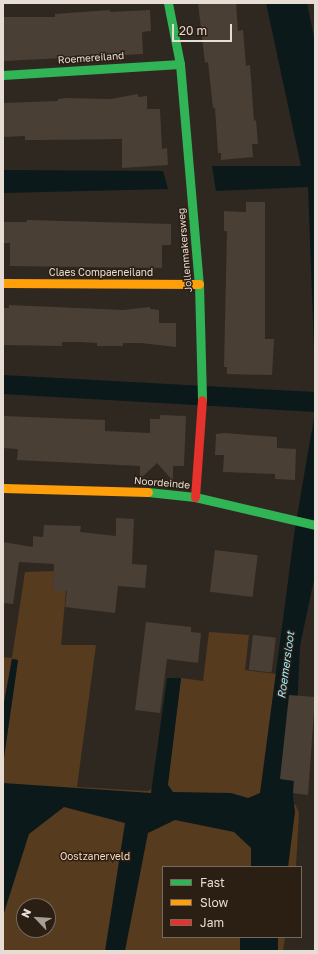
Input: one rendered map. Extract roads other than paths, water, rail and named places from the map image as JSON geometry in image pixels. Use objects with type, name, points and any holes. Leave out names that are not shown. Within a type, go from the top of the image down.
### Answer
[{"type":"street","name":"Jollenmakersweg","points":[[168,3],[180,64],[199,284],[203,384],[195,497]]},
{"type":"street","name":"Roemereiland","points":[[3,75],[180,64]]},
{"type":"street","name":"Claes Compaeneiland","points":[[3,283],[199,284]]},
{"type":"street","name":"Noordeinde","points":[[3,488],[140,491],[195,497],[315,525]]},
{"type":"water","points":[[266,3],[307,3],[315,42],[315,378],[308,187],[216,191],[212,166],[301,166]]},
{"type":"water","points":[[3,170],[163,171],[168,189],[3,193]]},
{"type":"water","points":[[3,375],[315,392],[315,412],[3,394]]},
{"type":"water","name":"Roemersloot","points":[[315,412],[315,575],[300,646],[293,797],[295,812],[288,866],[251,866],[251,848],[234,832],[175,820],[148,833],[125,951],[105,951],[125,823],[64,807],[29,834],[4,913],[3,925],[3,783],[151,793],[167,678],[181,678],[168,785],[173,792],[231,793],[248,798],[260,793],[295,528]]},
{"type":"water","points":[[12,659],[18,660],[3,764],[3,708]]},
{"type":"water","points":[[240,938],[278,938],[278,951],[240,951]]},
{"type":"park label","name":"Oostzanerveld","points":[[95,857]]}]
